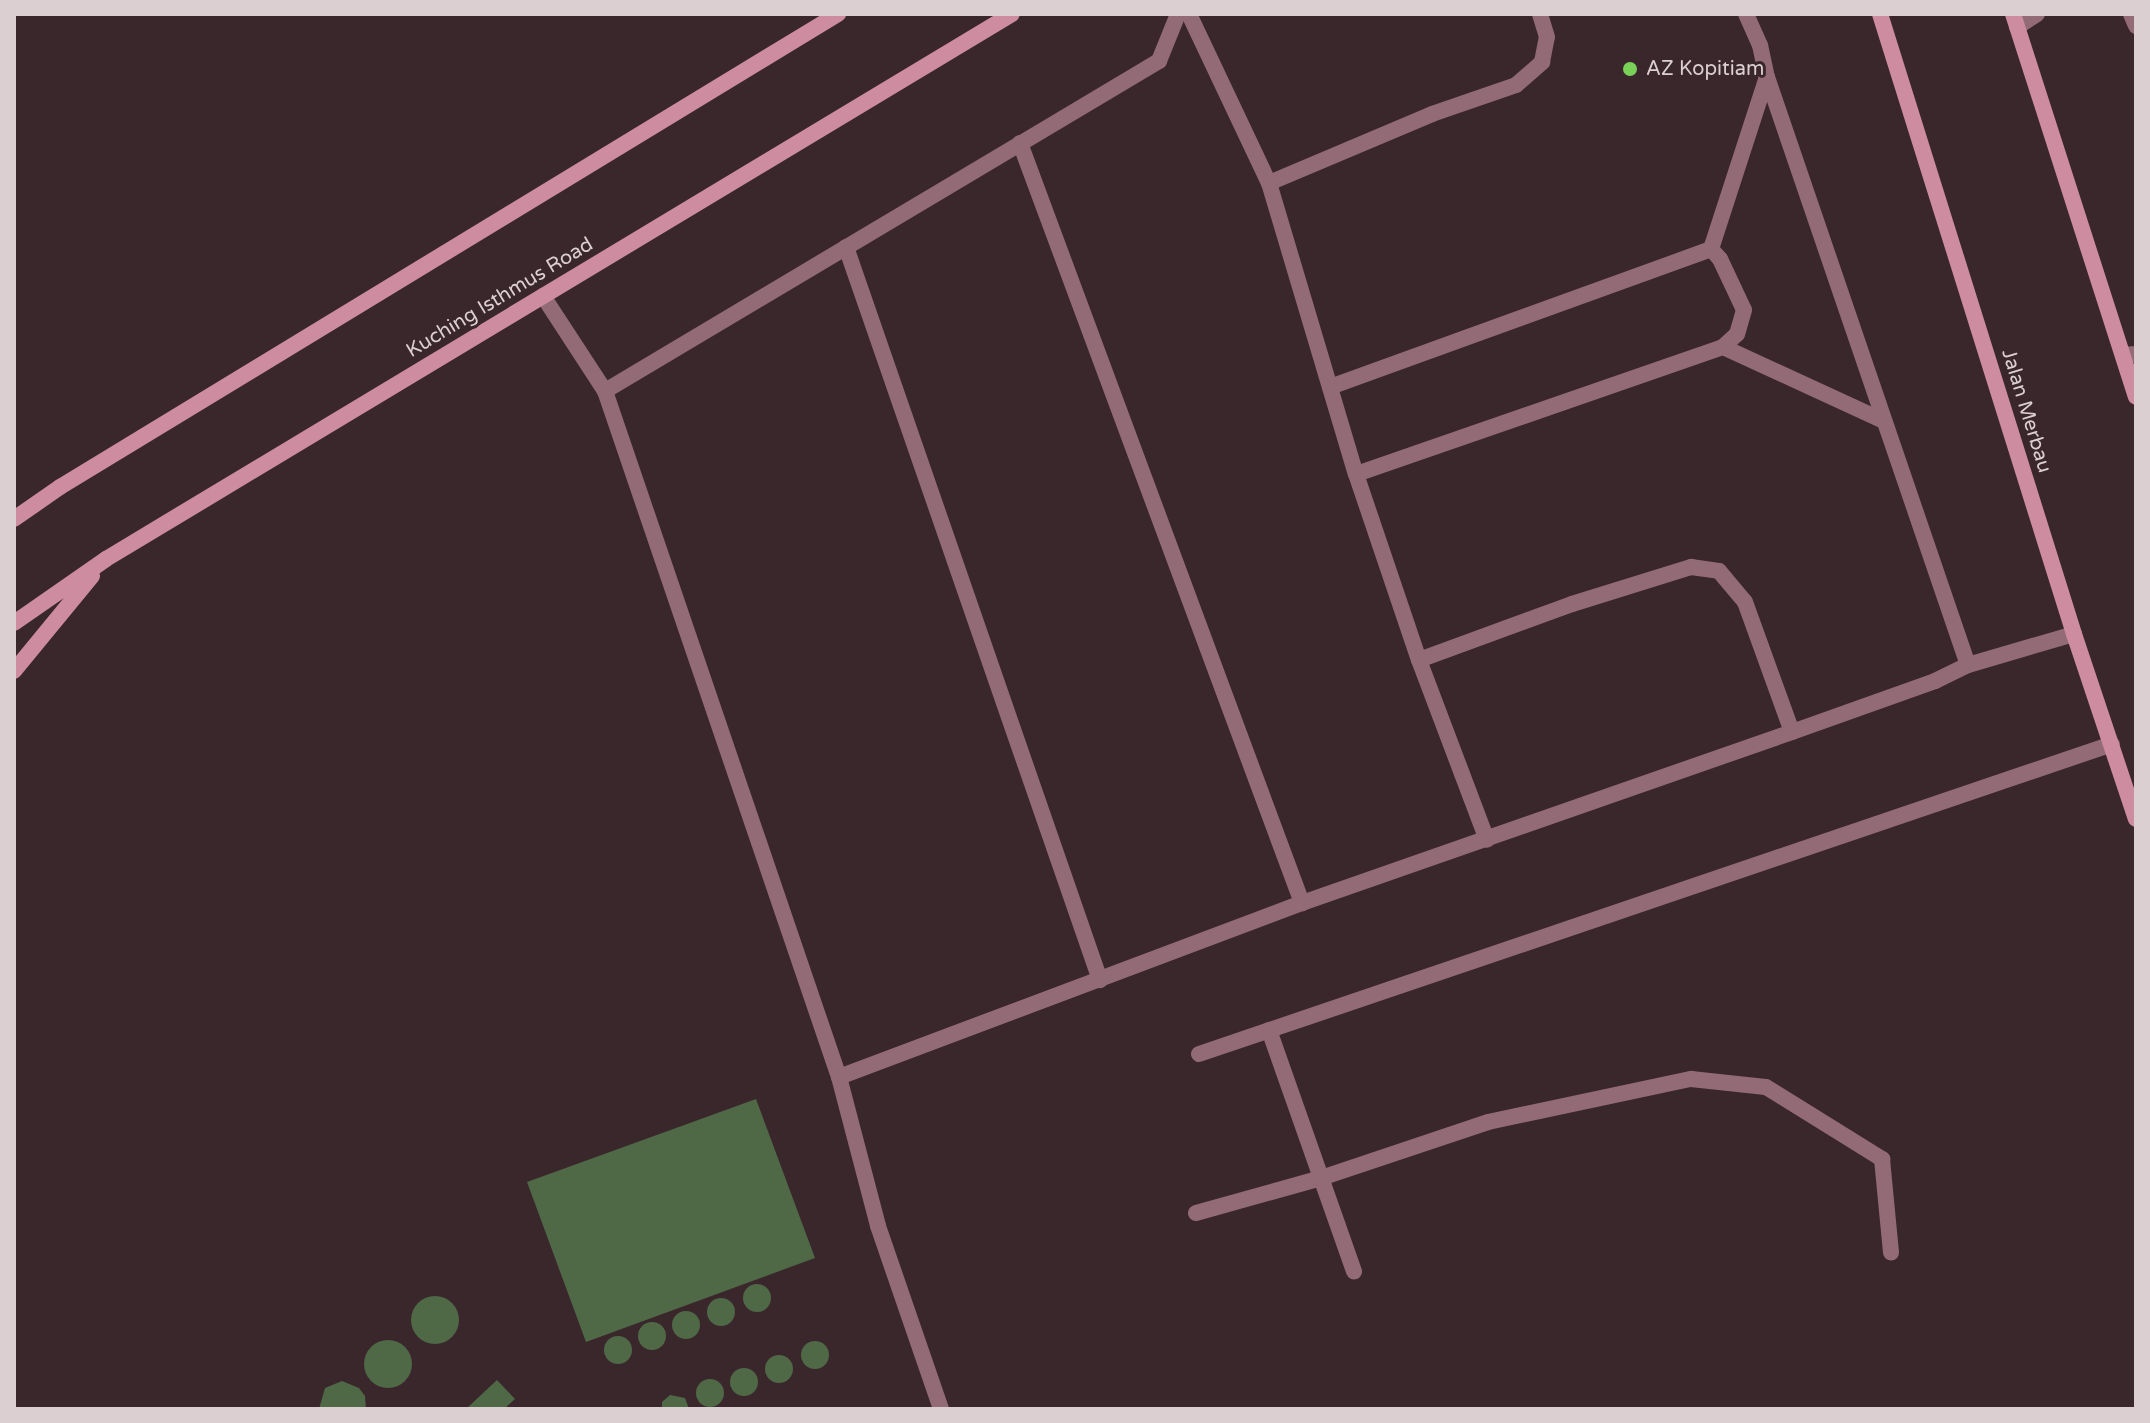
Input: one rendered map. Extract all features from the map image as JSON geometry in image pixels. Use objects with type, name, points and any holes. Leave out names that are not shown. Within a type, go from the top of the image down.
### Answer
[{"type":"main road","points":[[14,519],[60,487],[838,14]]},
{"type":"main road","name":"Kuching Isthmus Road","points":[[14,623],[106,559],[1012,14]]},
{"type":"main road","name":"Jalan Merbau","points":[[1880,14],[2074,634],[2136,819]]},
{"type":"main road","points":[[2015,20],[2129,354],[2136,397]]},
{"type":"main road","points":[[14,671],[106,559]]},
{"type":"lane","points":[[605,391],[1159,61],[1178,14]]},
{"type":"lane","points":[[1189,14],[1269,183],[1356,474],[1419,660],[1487,840]]},
{"type":"lane","points":[[1269,183],[1432,114],[1516,85],[1542,62],[1547,37],[1540,14]]},
{"type":"lane","points":[[1746,14],[1760,45],[1767,77],[1968,665]]},
{"type":"lane","points":[[2015,20],[2037,14]]},
{"type":"lane","points":[[2131,14],[2136,26]]},
{"type":"lane","points":[[1711,249],[1767,77]]},
{"type":"lane","points":[[1020,143],[1302,903]]},
{"type":"lane","points":[[846,247],[1100,980]]},
{"type":"lane","points":[[1330,387],[1711,249]]},
{"type":"lane","points":[[1356,474],[1723,347],[1737,334],[1744,310],[1720,259],[1711,249]]},
{"type":"lane","points":[[543,296],[605,391],[839,1077],[878,1226],[941,1409]]},
{"type":"lane","points":[[1723,347],[1884,421]]},
{"type":"lane","points":[[1419,660],[1572,604],[1691,567],[1719,571],[1745,602],[1792,732]]},
{"type":"lane","points":[[839,1077],[1302,903],[1935,681],[1968,665],[2074,634]]},
{"type":"lane","points":[[1199,1054],[2112,744]]},
{"type":"lane","points":[[1269,1030],[1354,1271]]},
{"type":"lane","points":[[1196,1213],[1321,1178],[1488,1122],[1691,1079],[1766,1087],[1882,1159],[1891,1253]]},
{"type":"building","points":[[756,1099],[815,1258],[586,1342],[527,1182]]},
{"type":"building","points":[[757,1284],[767,1288],[771,1298],[767,1308],[757,1312],[747,1308],[743,1298],[747,1288]]},
{"type":"building","points":[[435,1296],[452,1303],[459,1320],[452,1337],[435,1344],[418,1337],[411,1320],[418,1303]]},
{"type":"building","points":[[721,1298],[731,1302],[735,1312],[731,1322],[721,1326],[711,1322],[707,1312],[711,1302]]},
{"type":"building","points":[[686,1311],[696,1315],[700,1325],[696,1335],[686,1339],[676,1335],[672,1325],[676,1315]]},
{"type":"building","points":[[652,1322],[662,1326],[666,1336],[662,1346],[652,1350],[642,1346],[638,1336],[642,1326]]},
{"type":"building","points":[[618,1336],[628,1340],[632,1350],[628,1360],[618,1364],[608,1360],[604,1350],[608,1340]]},
{"type":"building","points":[[388,1340],[405,1347],[412,1364],[405,1381],[388,1388],[371,1381],[364,1364],[371,1347]]},
{"type":"building","points":[[815,1341],[825,1345],[829,1355],[825,1365],[815,1369],[805,1365],[801,1355],[805,1345]]},
{"type":"building","points":[[779,1355],[789,1359],[793,1369],[789,1379],[779,1383],[769,1379],[765,1369],[769,1359]]},
{"type":"building","points":[[744,1368],[754,1372],[758,1382],[754,1392],[744,1396],[734,1392],[730,1382],[734,1372]]},
{"type":"building","points":[[710,1379],[720,1383],[724,1393],[720,1403],[710,1407],[700,1403],[696,1393],[700,1383]]},
{"type":"building","points":[[497,1380],[515,1399],[504,1409],[466,1409]]},
{"type":"building","points":[[342,1381],[359,1388],[365,1396],[366,1409],[319,1409],[325,1388]]},
{"type":"building","points":[[670,1395],[685,1398],[689,1409],[662,1409],[662,1402]]},
{"type":"place","name":"AZ Kopitiam","points":[[1630,69]]}]
